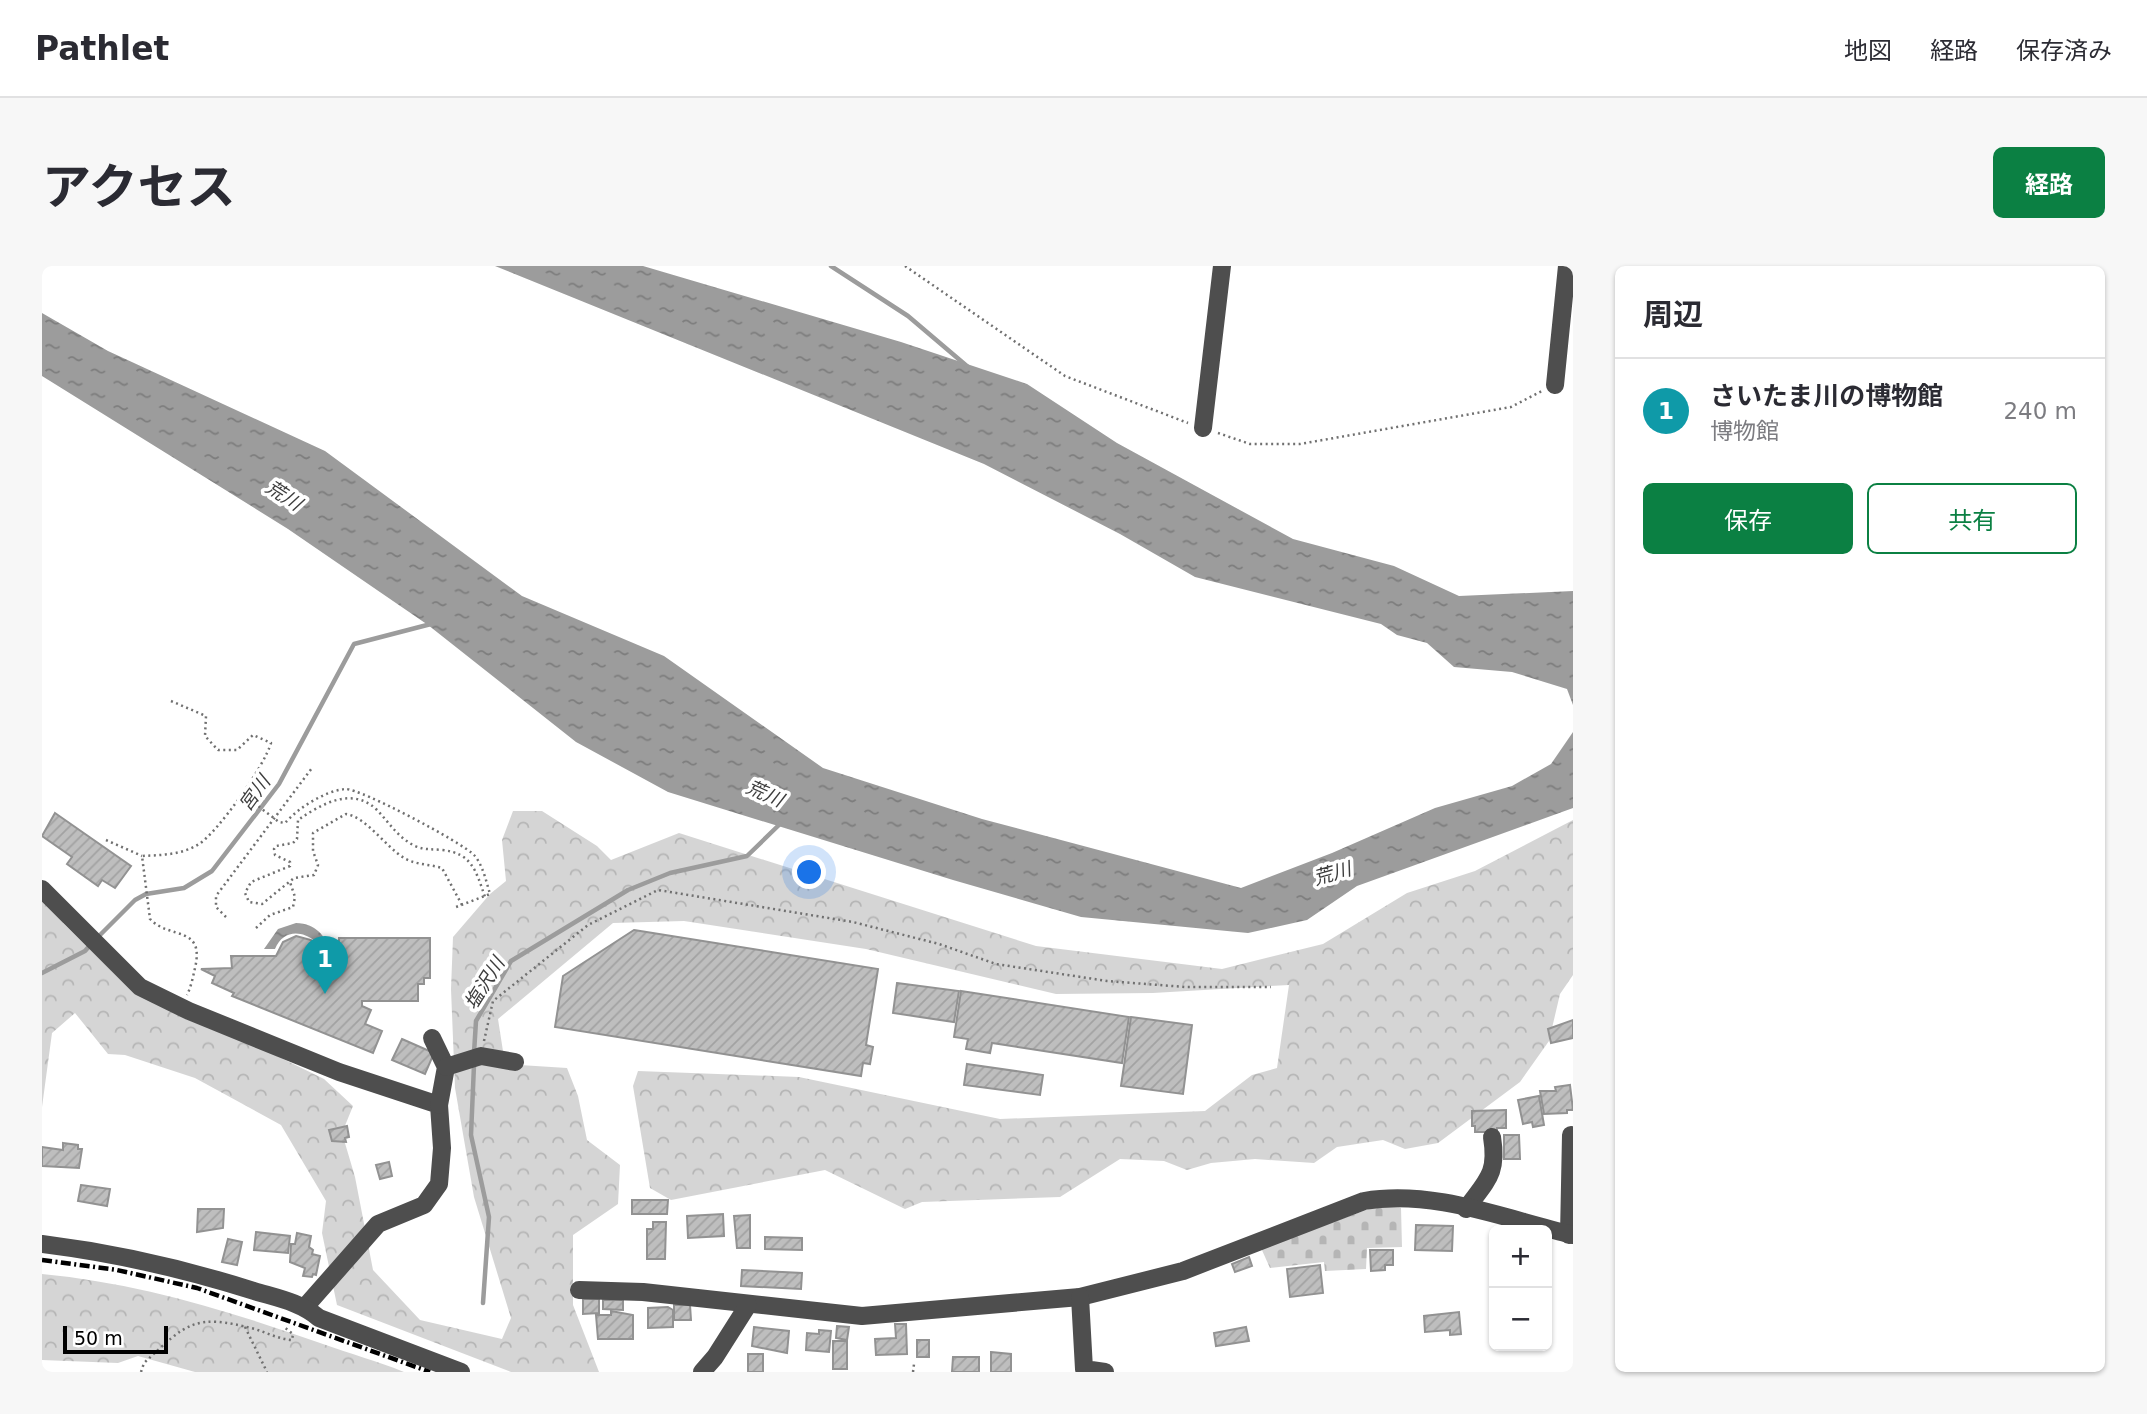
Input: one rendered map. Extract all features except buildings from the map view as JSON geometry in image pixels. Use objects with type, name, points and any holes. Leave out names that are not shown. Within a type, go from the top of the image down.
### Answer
[{"type":"street","points":[[1203,428],[1222,266]]},
{"type":"street","points":[[1555,385],[1567,266]]},
{"type":"street","points":[[42,889],[140,987],[181,1007],[339,1072],[439,1105]]},
{"type":"street","points":[[305,1307],[378,1223],[424,1205],[439,1184],[442,1148],[439,1105],[446,1067],[432,1038]]},
{"type":"street","points":[[446,1067],[481,1056],[515,1062]]},
{"type":"street","points":[[579,1290],[643,1292],[862,1316],[1080,1297],[1183,1271],[1364,1201],[1418,1197],[1571,1235],[1571,1135]]},
{"type":"street","points":[[1466,1209],[1492,1173],[1496,1160],[1492,1136]]},
{"type":"street","points":[[42,1244],[138,1259],[305,1307],[319,1318],[461,1372]]},
{"type":"street","points":[[1080,1297],[1084,1369],[1105,1372]]},
{"type":"street","points":[[702,1372],[715,1357],[748,1305]]},
{"type":"path","points":[[905,266],[1065,376],[1250,444],[1300,444],[1511,407],[1555,385]]},
{"type":"path","points":[[106,840],[142,856],[177,853],[202,843],[258,772],[271,743],[253,735],[237,750],[218,750],[205,736],[206,716],[171,701]]},
{"type":"path","points":[[226,917],[216,907],[216,896],[312,768]]},
{"type":"path","points":[[241,793],[275,819],[285,823],[307,806],[333,792],[345,789],[360,792],[474,855],[490,894],[456,907]]},
{"type":"path","points":[[462,905],[447,872],[442,868],[413,863],[382,843],[363,821],[346,814],[313,834],[313,851],[318,865],[314,875],[301,875],[262,904],[254,905],[246,897],[251,882],[290,866],[290,862],[275,855],[274,849],[276,846],[293,843],[298,820],[331,801],[348,797],[375,808],[400,837],[415,846],[463,854],[472,863],[485,897]]},
{"type":"path","points":[[142,856],[147,908],[155,924],[191,938],[197,947],[190,989],[181,1007]]},
{"type":"path","points":[[256,928],[270,915],[293,907],[295,897],[290,882]]},
{"type":"path","points":[[481,1056],[492,1001],[588,925],[658,890],[853,922],[1010,966],[1107,981],[1185,987],[1270,987]]},
{"type":"path","points":[[141,1372],[144,1363],[187,1325],[208,1321],[245,1327],[292,1340],[293,1334],[284,1327]]},
{"type":"path","points":[[245,1327],[267,1372]]},
{"type":"path","points":[[913,1372],[914,1364]]},
{"type":"green space","points":[[513,811],[542,811],[597,846],[611,860],[679,833],[1036,946],[1222,969],[1323,944],[1407,893],[1475,871],[1573,820],[1573,975],[1560,994],[1549,1041],[1520,1082],[1438,1143],[1405,1149],[1383,1140],[1337,1147],[1314,1163],[1255,1159],[1211,1163],[1187,1170],[1164,1161],[1120,1159],[1060,1197],[922,1202],[905,1209],[825,1170],[671,1200],[650,1188],[633,1086],[638,1071],[799,1077],[1000,1119],[1205,1111],[1252,1075],[1277,1068],[1289,985],[1153,993],[1056,994],[866,949],[684,921],[613,923],[498,1019],[505,1064],[567,1068],[578,1096],[587,1140],[620,1165],[618,1204],[573,1235],[573,1305],[599,1372],[511,1372],[337,1305],[322,1233],[326,1201],[281,1125],[195,1078],[125,1055],[108,1054],[75,1013],[52,1033],[42,1107],[42,881],[51,892],[63,923],[121,980],[324,1079],[353,1106],[342,1133],[355,1177],[373,1270],[420,1320],[502,1339],[511,1318],[474,1197],[455,1088],[451,989],[453,937],[490,894],[506,881],[502,840]]},
{"type":"green space","points":[[1395,1206],[1401,1208],[1402,1247],[1367,1248],[1366,1269],[1325,1271],[1324,1262],[1270,1268],[1261,1248],[1369,1209]]},
{"type":"green space","points":[[42,1274],[114,1284],[185,1300],[404,1372],[195,1372],[138,1356],[118,1363],[42,1360]]},
{"type":"water","points":[[495,266],[643,266],[901,342],[1027,384],[1117,443],[1293,539],[1394,566],[1459,596],[1573,591],[1573,705],[1567,689],[1512,672],[1454,667],[1427,643],[1397,635],[1381,624],[1195,577],[1120,534],[984,464]]},
{"type":"water","name":"荒川","points":[[42,313],[108,351],[325,451],[522,596],[664,656],[823,768],[982,819],[1241,888],[1332,853],[1435,808],[1512,786],[1551,764],[1573,732],[1573,808],[1357,886],[1307,920],[1248,933],[1081,917],[668,792],[576,742],[428,625],[288,529],[42,376]]},
{"type":"water","points":[[296,923],[319,932],[326,941],[330,954],[320,954],[315,941],[298,934],[287,935],[275,949],[264,949],[278,929]]},
{"type":"waterway","points":[[831,266],[908,316],[968,367]]},
{"type":"waterway","name":"宮川","points":[[98,937],[135,900],[146,894],[184,888],[212,871],[279,784],[354,644],[431,624]]},
{"type":"waterway","name":"塩沢川","points":[[474,1053],[476,1021],[511,961],[628,890],[670,873],[747,856],[780,824]]},
{"type":"waterway","name":"宮川","points":[[42,973],[85,951],[92,943]]},
{"type":"waterway","name":"塩沢川","points":[[474,1065],[471,1135],[489,1217],[483,1303]]},
{"type":"railway","points":[[42,1260],[117,1270],[197,1288],[430,1372]]},
{"type":"place","name":"さいたま川の博物館","points":[[325,994]]}]
